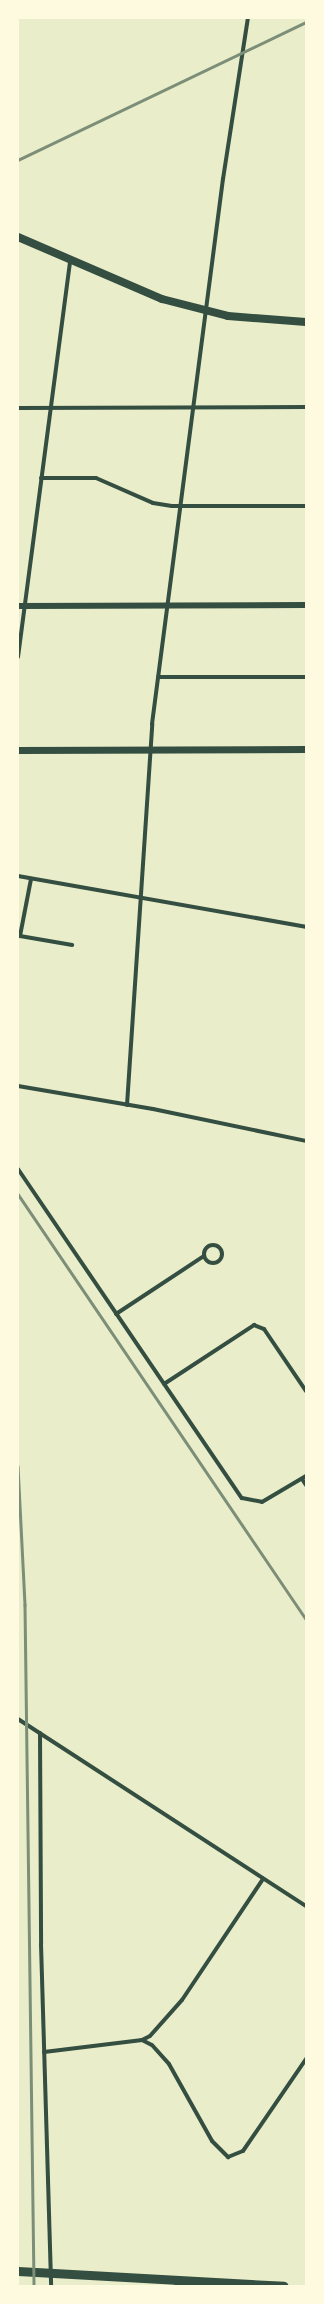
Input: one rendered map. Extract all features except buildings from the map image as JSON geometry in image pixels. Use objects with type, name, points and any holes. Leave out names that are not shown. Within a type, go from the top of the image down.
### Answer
[{"type":"highway","points":[[18,2271],[173,2280],[230,2285],[284,2286]]},
{"type":"main road","points":[[18,237],[162,299],[206,312],[265,321],[306,322]]},
{"type":"main road","points":[[18,750],[306,749]]},
{"type":"street","points":[[127,1105],[142,898],[150,749],[158,677],[206,312],[248,18]]},
{"type":"street","points":[[18,657],[21,606],[41,478],[70,259]]},
{"type":"street","points":[[18,408],[306,407]]},
{"type":"street","points":[[41,478],[96,478],[153,503],[181,506],[306,506]]},
{"type":"street","points":[[21,606],[306,605]]},
{"type":"street","points":[[158,677],[306,677]]},
{"type":"street","points":[[18,876],[306,927]]},
{"type":"street","points":[[31,878],[20,936],[72,944]]},
{"type":"street","points":[[18,1086],[127,1105],[306,1141]]},
{"type":"street","points":[[18,1169],[242,1498],[262,1502],[304,1478],[306,1485]]},
{"type":"street","points":[[116,1314],[204,1256],[205,1249],[212,1244],[219,1246],[223,1253],[217,1263],[209,1262],[204,1256]]},
{"type":"street","points":[[164,1384],[254,1325],[264,1329],[306,1391]]},
{"type":"street","points":[[18,1719],[306,1906]]},
{"type":"street","points":[[40,1733],[44,2052],[51,2286]]},
{"type":"street","points":[[44,2052],[142,2040],[171,2016],[263,1879]]},
{"type":"street","points":[[142,2040],[152,2045],[165,2059],[212,2141],[223,2155],[231,2158],[243,2151],[306,2059]]},
{"type":"street","points":[[173,2280],[182,2286]]},
{"type":"railway","points":[[18,160],[306,22]]},
{"type":"railway","points":[[18,1194],[306,1619]]},
{"type":"railway","points":[[18,1466],[25,1605],[34,2286]]}]
